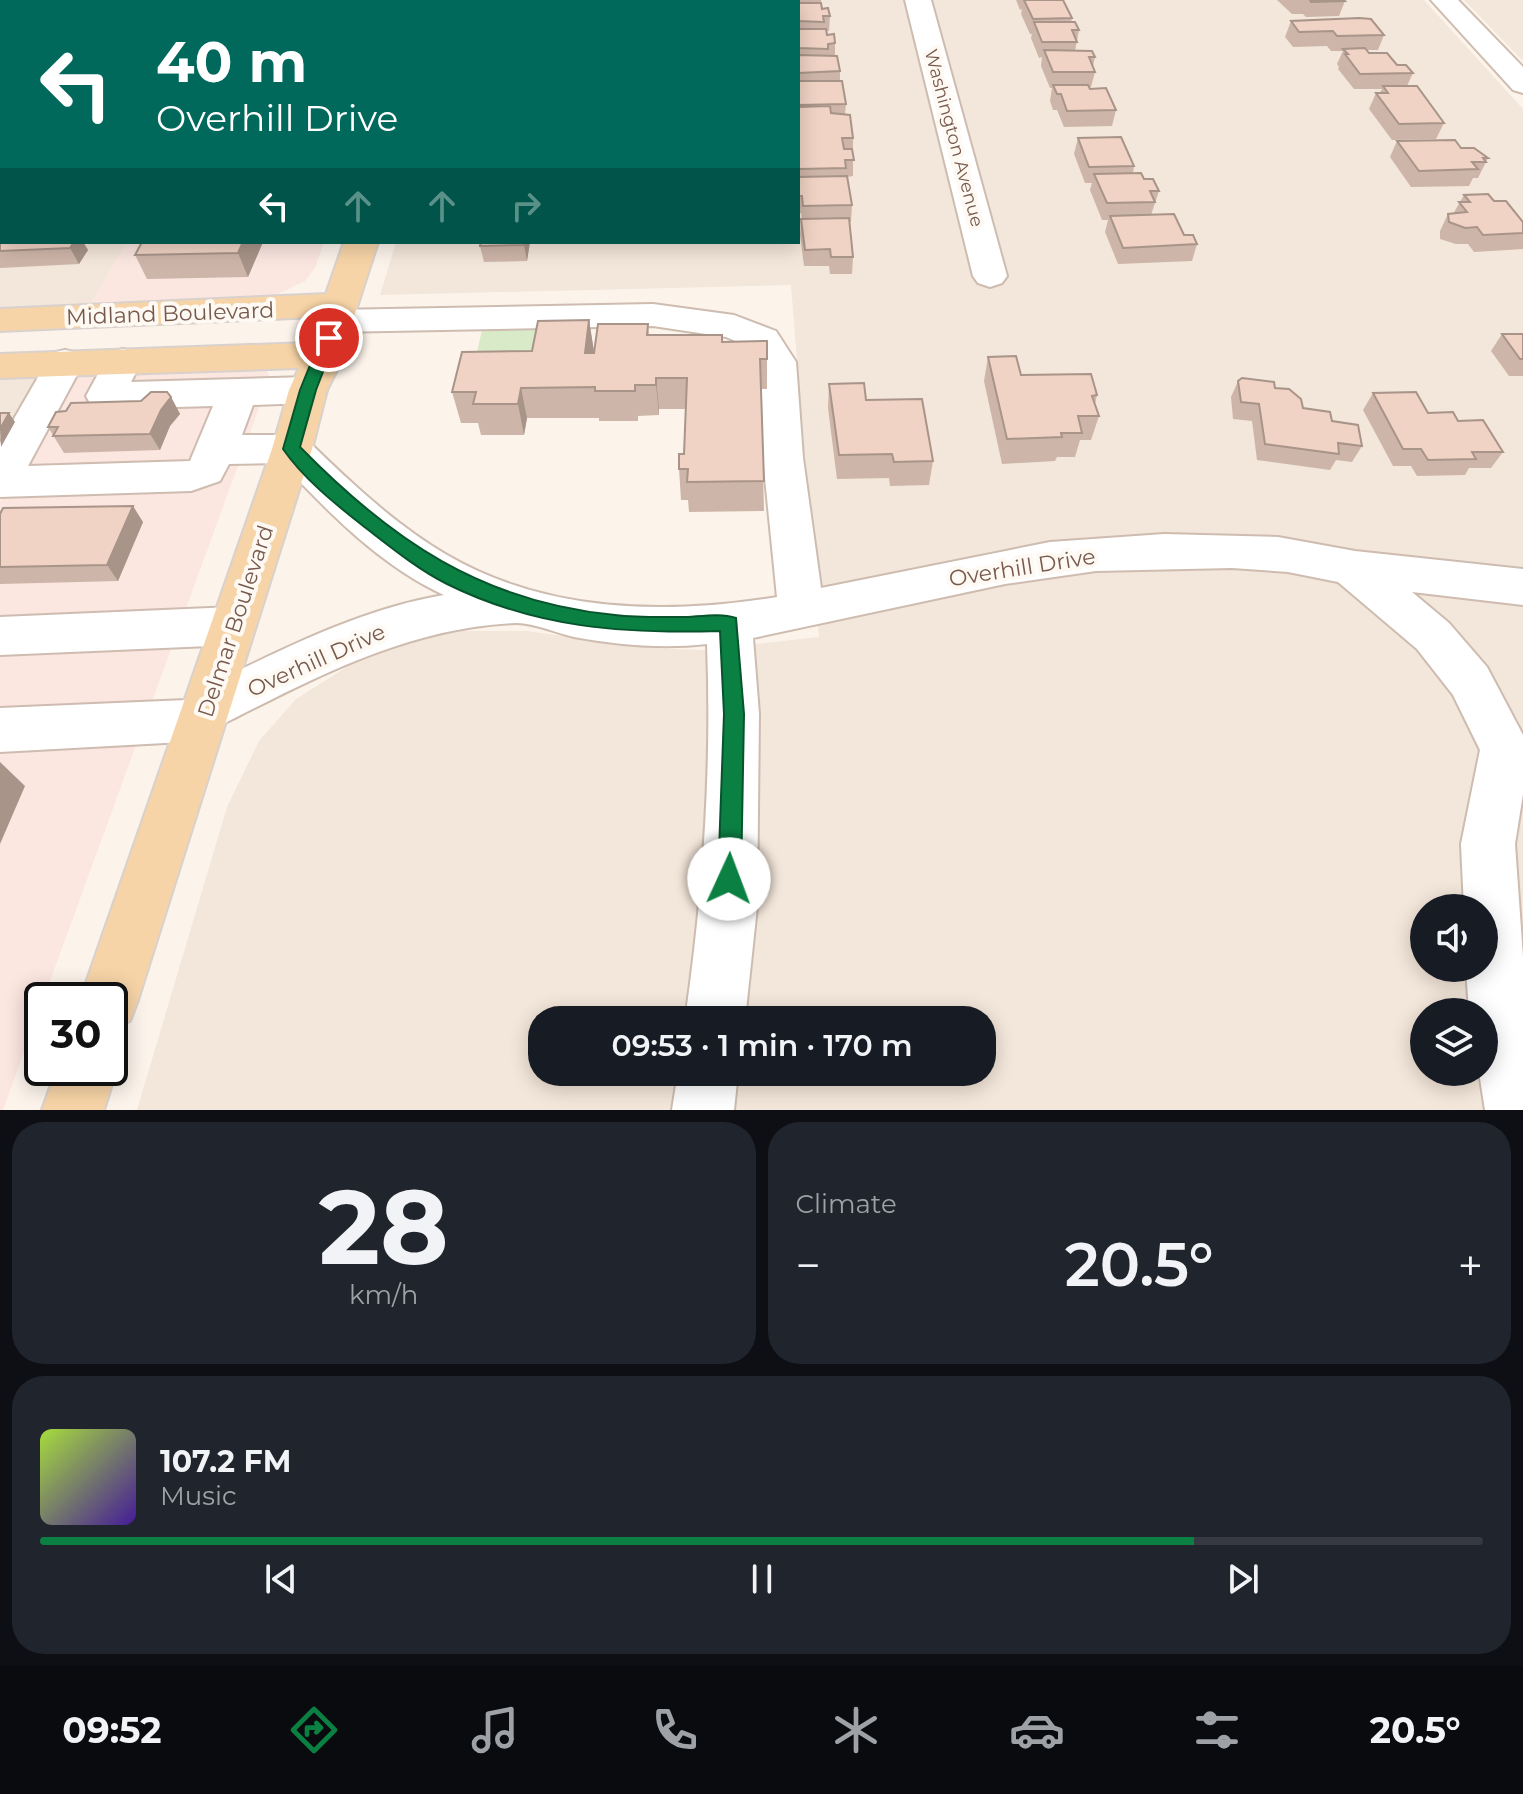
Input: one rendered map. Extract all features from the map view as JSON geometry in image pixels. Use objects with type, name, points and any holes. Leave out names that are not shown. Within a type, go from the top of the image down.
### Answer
[{"type":"main road","name":"Delmar Boulevard","points":[[115,982],[360,244]]},
{"type":"main road","name":"Midland Boulevard","points":[[0,320],[326,343]]},
{"type":"main road","name":"Midland Boulevard","points":[[0,366],[123,361],[326,343]]},
{"type":"main road","points":[[73,1110],[81,1086]]},
{"type":"street","name":"Washington Avenue","points":[[918,0],[990,276]]},
{"type":"street","points":[[1444,0],[1523,84]]},
{"type":"street","points":[[123,361],[105,396],[238,392],[326,343],[653,315],[734,327],[763,339],[777,362],[783,458],[801,610]]},
{"type":"street","points":[[0,481],[65,362]]},
{"type":"street","points":[[0,481],[191,476],[205,471],[238,392]]},
{"type":"street","points":[[216,450],[292,449]]},
{"type":"street","name":"Overhill Drive","points":[[292,449],[338,497],[452,578],[524,606],[580,619],[644,626],[729,623],[1026,562],[1171,549],[1281,554],[1350,567],[1523,587]]},
{"type":"street","points":[[1350,567],[1433,636],[1514,734],[1488,844],[1497,1002],[1516,1108]]},
{"type":"street","name":"Overhill Drive","points":[[204,715],[375,630],[429,615],[480,606],[524,606]]},
{"type":"street","points":[[717,1006],[729,907],[734,714],[729,623]]},
{"type":"street","points":[[0,636],[233,626]]},
{"type":"street","points":[[0,730],[204,715]]},
{"type":"street","points":[[703,1110],[706,1086]]},
{"type":"shaded area","points":[[800,0],[1424,0],[1523,109],[1523,1110],[137,1110],[227,807],[259,741],[296,699],[353,663],[408,641],[457,631],[527,631],[650,648],[702,650],[819,637],[791,285],[380,295],[395,244],[800,244]]},
{"type":"shaded area","points":[[1464,0],[1523,0],[1523,61]]},
{"type":"shaded area","points":[[0,244],[126,244],[90,305],[0,310]]},
{"type":"shaded area","points":[[126,244],[323,244],[315,268],[305,281],[274,296],[90,305]]},
{"type":"shaded area","points":[[266,368],[270,378],[50,982],[24,982],[24,1052],[3,1110],[0,1110],[0,502],[70,373]]},
{"type":"shaded area","points":[[46,374],[0,456],[0,376]]},
{"type":"green space","points":[[485,317],[589,317],[584,351],[470,382]]},
{"type":"building","points":[[1024,0],[1063,0],[1072,18],[1033,19]]},
{"type":"building","points":[[1344,0],[1345,1],[1311,2]]},
{"type":"building","points":[[800,3],[821,3],[822,9],[828,8],[830,16],[823,16],[824,22],[800,21]]},
{"type":"building","points":[[1371,19],[1384,35],[1337,36],[1333,31],[1299,32],[1291,21]]},
{"type":"building","points":[[1034,22],[1075,22],[1079,30],[1072,30],[1077,42],[1042,42]]},
{"type":"building","points":[[800,29],[826,29],[827,35],[834,34],[835,43],[828,44],[828,49],[800,48]]},
{"type":"building","points":[[1365,48],[1369,53],[1387,53],[1397,65],[1406,65],[1413,73],[1360,74],[1343,49]]},
{"type":"building","points":[[1044,50],[1092,51],[1095,57],[1089,57],[1095,72],[1053,72]]},
{"type":"building","points":[[800,55],[837,56],[840,71],[800,73]]},
{"type":"building","points":[[800,81],[842,81],[846,104],[800,105]]},
{"type":"building","points":[[1053,85],[1106,88],[1116,110],[1067,111],[1061,94],[1057,94]]},
{"type":"building","points":[[1383,86],[1417,86],[1444,123],[1399,124],[1376,93],[1388,93]]},
{"type":"building","points":[[830,106],[831,113],[850,115],[853,138],[842,138],[844,149],[852,149],[854,160],[845,160],[846,168],[800,169],[800,107]]},
{"type":"building","points":[[1121,137],[1134,166],[1089,167],[1078,138]]},
{"type":"building","points":[[1455,140],[1461,148],[1474,148],[1488,158],[1483,158],[1486,162],[1472,162],[1478,169],[1419,171],[1397,141]]},
{"type":"building","points":[[1141,173],[1144,179],[1153,179],[1159,191],[1150,191],[1155,202],[1107,203],[1094,174]]},
{"type":"building","points":[[847,176],[852,205],[803,206],[800,177]]},
{"type":"building","points":[[1488,194],[1494,201],[1506,201],[1523,222],[1523,233],[1483,235],[1477,227],[1465,228],[1449,222],[1448,214],[1467,212],[1459,202],[1470,202],[1464,195]]},
{"type":"building","points":[[1174,214],[1184,235],[1193,235],[1197,244],[1123,248],[1110,216]]},
{"type":"building","points":[[849,218],[853,257],[831,257],[830,249],[805,250],[801,219]]},
{"type":"building","points":[[0,244],[73,244],[70,248],[0,251]]},
{"type":"building","points":[[141,244],[242,244],[238,253],[135,255]]},
{"type":"building","points":[[480,244],[524,244],[524,245]]},
{"type":"building","points":[[589,320],[585,353],[594,353],[598,324],[648,324],[647,335],[722,335],[722,342],[767,341],[767,359],[760,359],[764,481],[687,482],[688,469],[679,469],[679,454],[684,454],[687,378],[656,378],[656,385],[635,385],[635,391],[595,391],[595,387],[521,388],[518,404],[473,404],[476,392],[452,392],[462,352],[532,351],[538,321]]},
{"type":"building","points":[[1502,334],[1523,334],[1523,359],[1520,359]]},
{"type":"building","points":[[1016,356],[1021,375],[1091,374],[1097,395],[1092,396],[1099,416],[1078,416],[1082,433],[1007,439],[988,357]]},
{"type":"building","points":[[1242,378],[1274,382],[1275,388],[1289,389],[1301,399],[1303,408],[1330,412],[1332,421],[1358,425],[1362,446],[1338,443],[1339,454],[1265,444],[1259,404],[1241,402],[1238,381]]},
{"type":"building","points":[[864,383],[866,400],[922,399],[933,461],[894,462],[892,454],[839,455],[829,384]]},
{"type":"building","points":[[151,392],[167,392],[171,397],[150,434],[53,436],[58,427],[48,427],[56,412],[66,411],[71,403],[141,401]]},
{"type":"building","points":[[1416,392],[1428,413],[1453,412],[1458,421],[1483,420],[1503,452],[1472,452],[1476,459],[1428,460],[1421,449],[1403,449],[1373,393]]},
{"type":"building","points":[[0,413],[9,413],[0,429]]},
{"type":"building","points":[[133,506],[107,565],[0,567],[0,514],[3,508]]},
{"type":"route","points":[[329,338],[308,390],[292,449],[338,497],[395,541],[452,578],[524,606],[580,619],[644,626],[729,623],[734,714],[729,879]]}]
